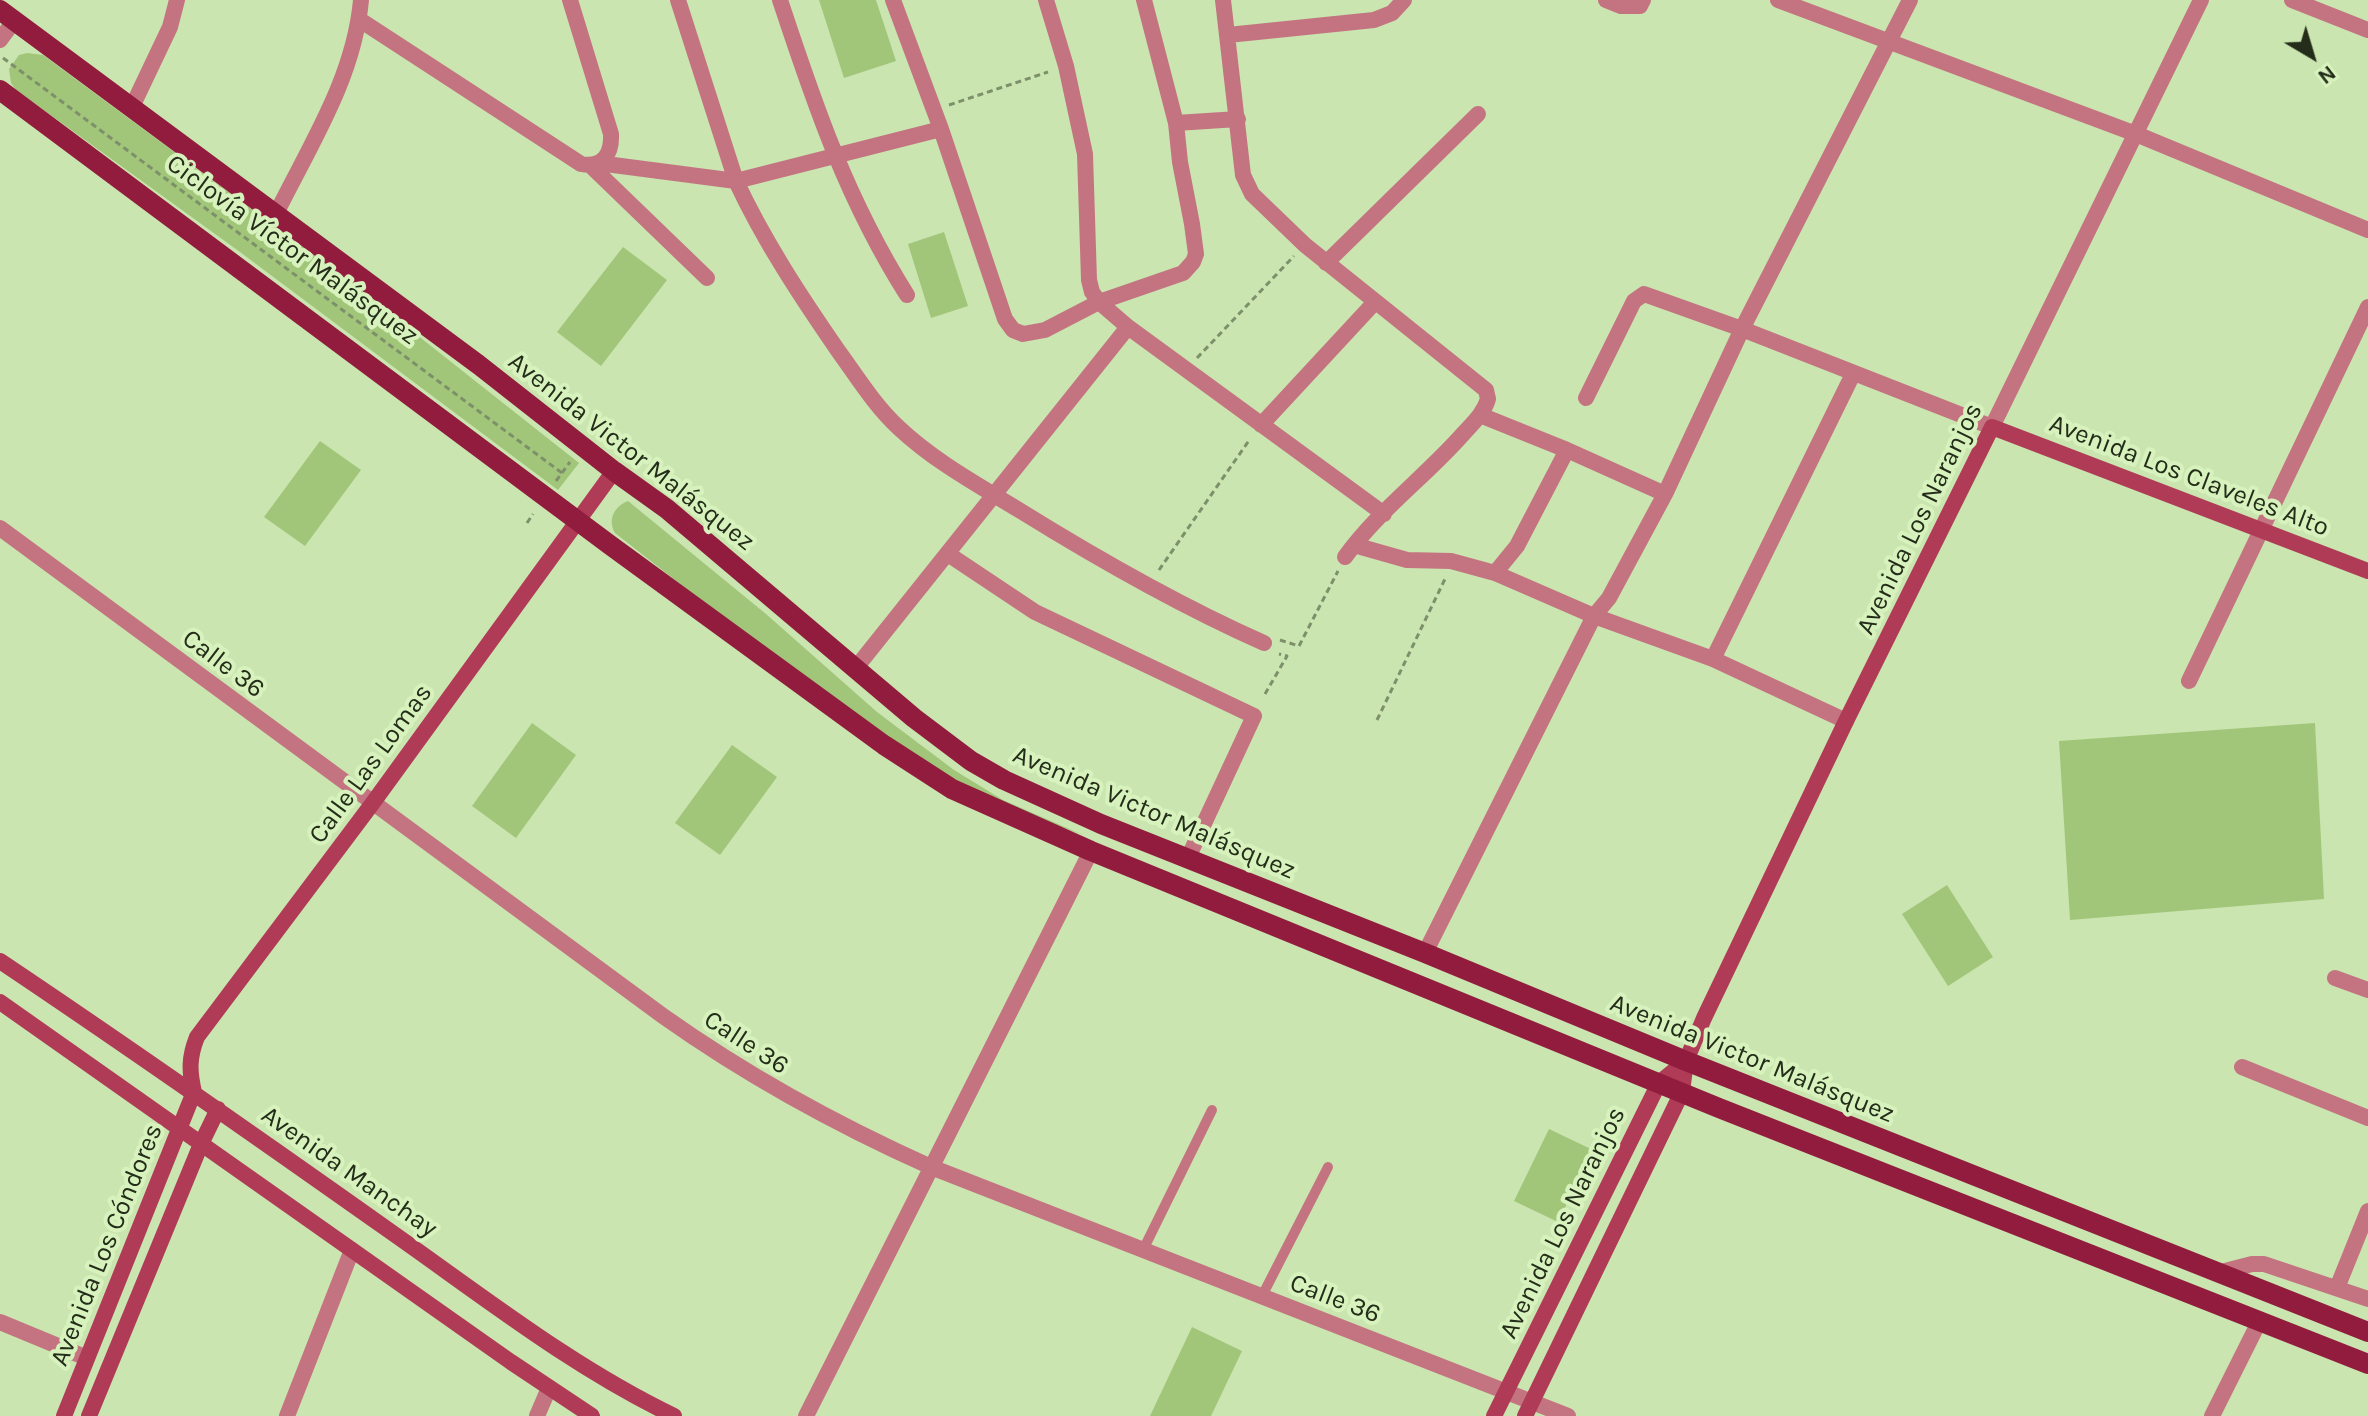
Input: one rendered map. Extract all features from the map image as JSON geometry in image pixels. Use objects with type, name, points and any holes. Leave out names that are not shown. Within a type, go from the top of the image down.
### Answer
[{"type":"main road","name":"Avenida Victor Malásquez","points":[[7,15],[479,365],[667,509],[942,740],[1004,780],[1101,824],[1686,1061],[2368,1332]]},
{"type":"main road","points":[[0,90],[578,521],[913,765],[980,803],[1659,1083],[2368,1364]]},
{"type":"street","points":[[132,107],[170,27],[177,0]]},
{"type":"street","points":[[276,214],[342,81],[353,50],[361,0]]},
{"type":"street","points":[[570,0],[611,134],[610,151],[595,165]]},
{"type":"street","points":[[678,0],[736,181],[778,260],[884,414],[926,450],[993,494],[1170,599],[1272,645]]},
{"type":"street","points":[[780,0],[834,157],[880,252],[907,295]]},
{"type":"street","points":[[893,0],[941,129],[1002,311],[1013,330],[1028,335],[1045,330],[1099,302],[1183,273],[1196,254],[1176,123],[1144,0]]},
{"type":"street","points":[[1046,0],[1066,66],[1085,154],[1092,292],[1128,327],[1256,432],[1384,514]]},
{"type":"street","points":[[1223,0],[1243,175],[1247,185],[1266,208],[1326,263],[1486,390],[1487,404],[1480,415],[1440,461],[1350,551]]},
{"type":"street","points":[[1228,35],[1374,20],[1392,13],[1404,0]]},
{"type":"street","points":[[1606,0],[1621,6],[1640,6],[1643,0]]},
{"type":"street","points":[[1778,0],[2136,134],[2368,230]]},
{"type":"street","points":[[1425,953],[1594,616],[1609,598],[1665,494],[1742,329],[1910,0]]},
{"type":"street","name":"Avenida Los Naranjos","points":[[1529,1409],[1682,1092],[1686,1061],[1717,991],[1846,721],[2201,0]]},
{"type":"street","points":[[2292,0],[2368,30]]},
{"type":"street","points":[[0,40],[7,15]]},
{"type":"street","points":[[360,20],[581,164],[736,181],[941,129]]},
{"type":"street","points":[[1326,263],[1478,114]]},
{"type":"street","points":[[1176,123],[1238,119]]},
{"type":"street","points":[[595,165],[707,278]]},
{"type":"street","points":[[1586,398],[1634,301],[1644,294],[1992,427]]},
{"type":"street","points":[[1256,432],[1375,302]]},
{"type":"street","points":[[2189,681],[2368,307]]},
{"type":"street","points":[[855,669],[1128,327]]},
{"type":"street","points":[[1713,659],[1853,374]]},
{"type":"street","points":[[1480,415],[1665,494]]},
{"type":"street","name":"Avenida Los Claveles Alto","points":[[1992,427],[2368,571]]},
{"type":"street","points":[[1495,573],[1517,546],[1567,450]]},
{"type":"street","name":"Calle Las Lomas","points":[[194,1092],[189,1072],[191,1052],[197,1037],[372,804],[614,471]]},
{"type":"street","name":"Calle 36","points":[[0,528],[372,804],[722,1057],[820,1115],[931,1167],[1506,1392],[1529,1409],[1568,1416]]},
{"type":"street","points":[[1350,551],[1407,560],[1451,561],[1495,573],[1594,616],[1713,659],[1846,721]]},
{"type":"street","points":[[948,554],[1035,612],[1254,716],[1188,858]]},
{"type":"street","points":[[806,1416],[1091,851]]},
{"type":"street","name":"Avenida Manchay","points":[[0,961],[194,1092],[574,1359],[630,1394],[674,1416]]},
{"type":"street","points":[[2335,978],[2368,990]]},
{"type":"street","points":[[0,1002],[592,1416]]},
{"type":"street","name":"Avenida Los Naranjos","points":[[1494,1416],[1659,1083],[1686,1061]]},
{"type":"street","points":[[2242,1067],[2368,1118]]},
{"type":"street","name":"Avenida Los Cóndores","points":[[64,1416],[194,1092]]},
{"type":"street","name":"Avenida Los Cóndores","points":[[89,1416],[218,1109]]},
{"type":"street","points":[[2337,1288],[2368,1211]]},
{"type":"street","points":[[287,1416],[352,1250]]},
{"type":"street","points":[[2216,1273],[2264,1264],[2368,1299]]},
{"type":"street","points":[[0,1322],[87,1358]]},
{"type":"street","points":[[2212,1416],[2259,1322]]},
{"type":"street","points":[[537,1416],[549,1388]]},
{"type":"lane","points":[[1143,1250],[1212,1110]]},
{"type":"lane","points":[[1262,1296],[1328,1167]]},
{"type":"path","name":"Ciclovía Víctor Malásquez","points":[[0,56],[562,473]]},
{"type":"path","points":[[934,110],[1066,66]]},
{"type":"path","points":[[1197,358],[1292,259]]},
{"type":"path","points":[[1156,575],[1256,432]]},
{"type":"path","points":[[1272,645],[1299,646],[1350,551]]},
{"type":"path","points":[[1377,720],[1449,571]]},
{"type":"path","points":[[1265,694],[1287,656],[1272,645]]},
{"type":"green space","points":[[819,0],[876,0],[896,61],[844,78]]},
{"type":"green space","points":[[19,55],[43,55],[350,282],[579,463],[558,490],[240,252],[16,90],[11,83],[9,69]]},
{"type":"green space","points":[[944,232],[968,306],[931,318],[908,244]]},
{"type":"green space","points":[[623,247],[667,280],[601,366],[557,332]]},
{"type":"green space","points":[[320,441],[361,470],[305,546],[264,517]]},
{"type":"green space","points":[[628,501],[766,614],[877,712],[954,770],[1003,800],[1083,835],[1000,804],[916,758],[698,598],[615,533],[612,523],[614,514],[619,506]]},
{"type":"green space","points":[[532,723],[576,755],[516,838],[472,806]]},
{"type":"green space","points":[[2315,723],[2324,899],[2070,920],[2059,741]]},
{"type":"green space","points":[[732,745],[777,777],[720,855],[675,823]]},
{"type":"green space","points":[[1947,885],[1993,957],[1948,986],[1902,914]]},
{"type":"green space","points":[[1549,1129],[1593,1150],[1558,1222],[1514,1201]]},
{"type":"green space","points":[[1192,1327],[1242,1351],[1211,1416],[1150,1416]]}]
